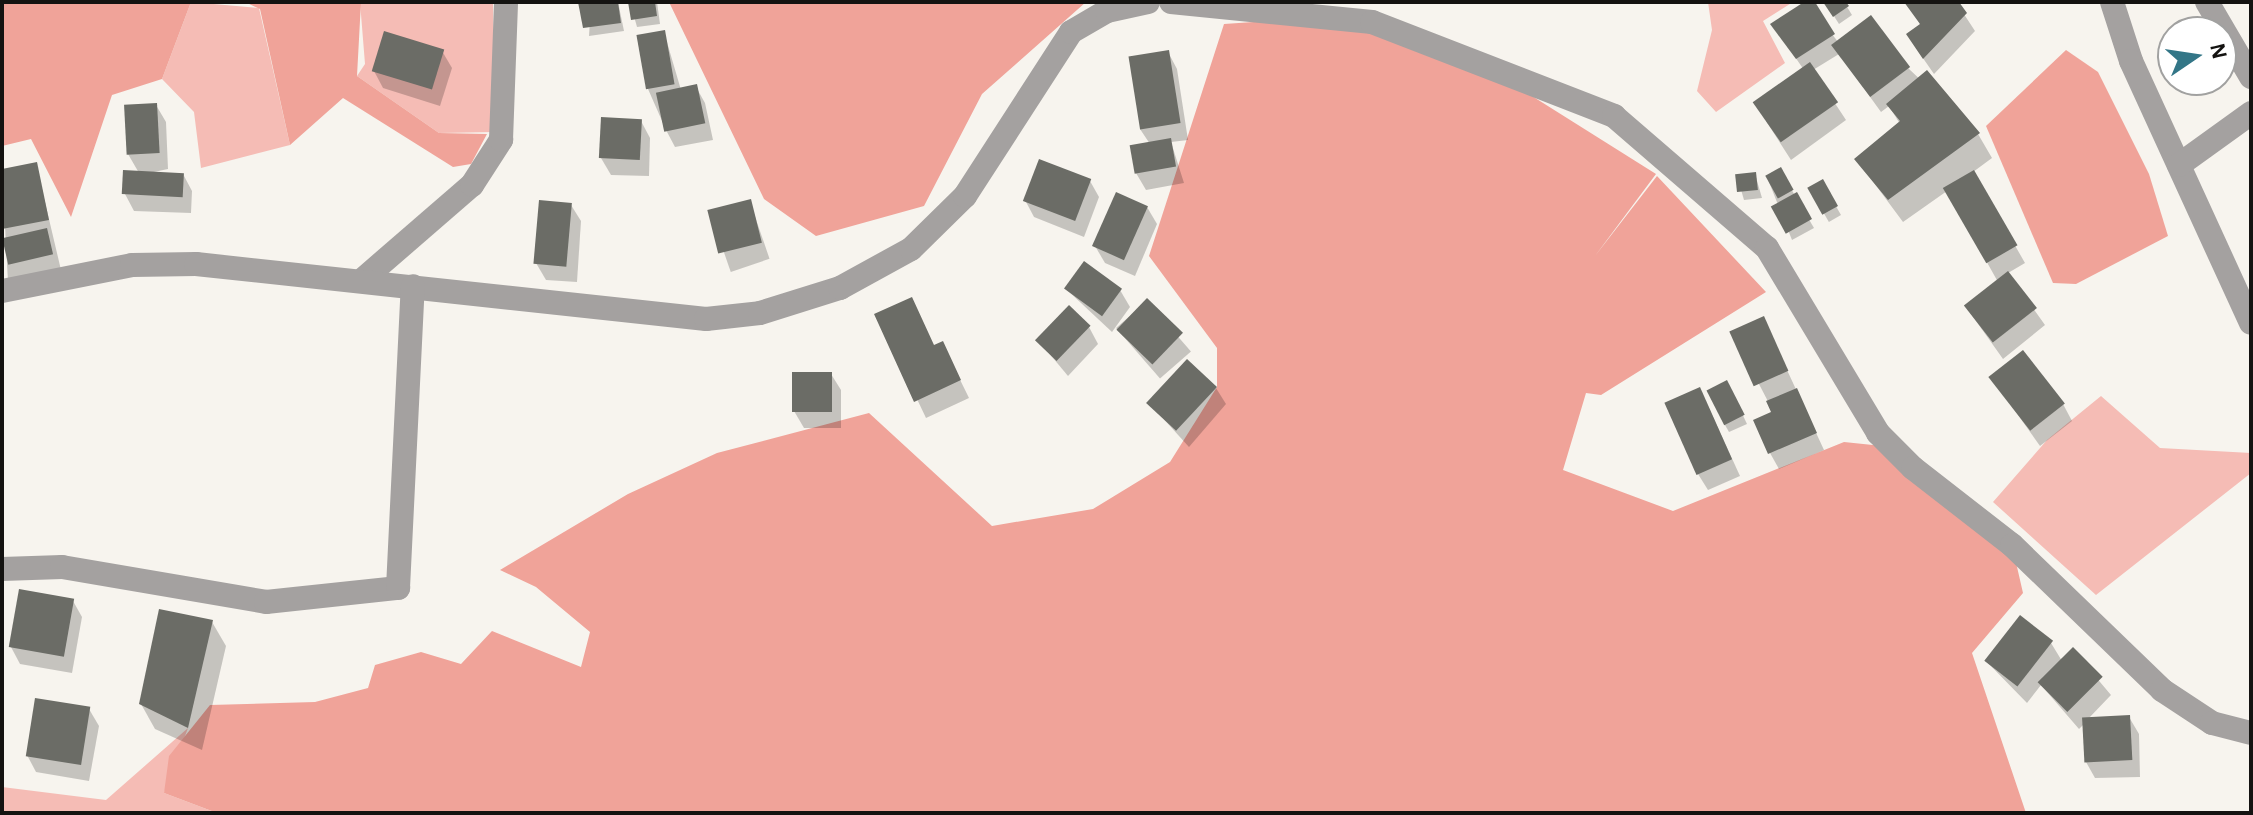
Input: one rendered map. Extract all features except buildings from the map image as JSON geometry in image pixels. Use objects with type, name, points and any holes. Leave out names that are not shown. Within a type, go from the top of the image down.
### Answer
[{"type":"street","points":[[361,281],[472,185],[501,140],[506,2]]},
{"type":"street","points":[[2,291],[132,265],[361,281],[706,319],[760,313],[840,288],[911,249],[965,196],[1071,32],[1107,11],[1148,2]]},
{"type":"street","points":[[1171,2],[1372,22],[1614,116],[1767,248],[1878,433],[1913,468],[2012,545],[2162,690],[2212,723],[2251,733]]},
{"type":"street","points":[[2112,2],[2179,165],[2244,290],[2251,323]]},
{"type":"street","points":[[2207,2],[2251,77]]},
{"type":"street","points":[[2179,165],[2251,113]]},
{"type":"street","points":[[2,569],[62,567],[266,602],[398,588],[413,286]]},
{"type":"shaded area","points":[[2,2],[191,2],[162,79],[112,95],[71,217],[31,139],[2,146]]},
{"type":"shaded area","points":[[191,2],[259,8],[290,145],[201,168],[194,112],[162,79]]},
{"type":"shaded area","points":[[245,2],[361,2],[357,76],[439,133],[487,134],[471,164],[453,167],[343,98],[290,145],[260,9]]},
{"type":"shaded area","points":[[360,2],[493,2],[495,132],[439,133],[357,76],[365,64]]},
{"type":"shaded area","points":[[669,2],[1086,2],[982,94],[924,206],[816,236],[764,199]]},
{"type":"shaded area","points":[[1708,2],[1793,2],[1763,21],[1785,63],[1716,112],[1697,91],[1712,30]]},
{"type":"shaded area","points":[[1325,17],[1473,59],[1656,174],[1595,256],[1657,176],[1766,292],[1601,395],[1586,393],[1563,470],[1673,511],[1844,442],[1892,447],[2012,545],[2023,593],[1972,653],[2026,813],[217,813],[164,793],[169,756],[210,705],[315,702],[368,688],[375,665],[421,652],[461,664],[492,631],[581,667],[590,632],[536,587],[500,570],[628,494],[717,453],[869,413],[992,526],[1093,509],[1170,462],[1217,387],[1217,348],[1149,256],[1224,24]]},
{"type":"shaded area","points":[[2066,50],[2098,72],[2149,174],[2168,236],[2076,284],[2053,283],[1986,126]]},
{"type":"shaded area","points":[[2101,396],[2160,448],[2251,453],[2251,473],[2096,595],[1993,502],[2047,440]]},
{"type":"shaded area","points":[[188,728],[164,793],[217,813],[2,813],[2,787],[106,800]]}]
